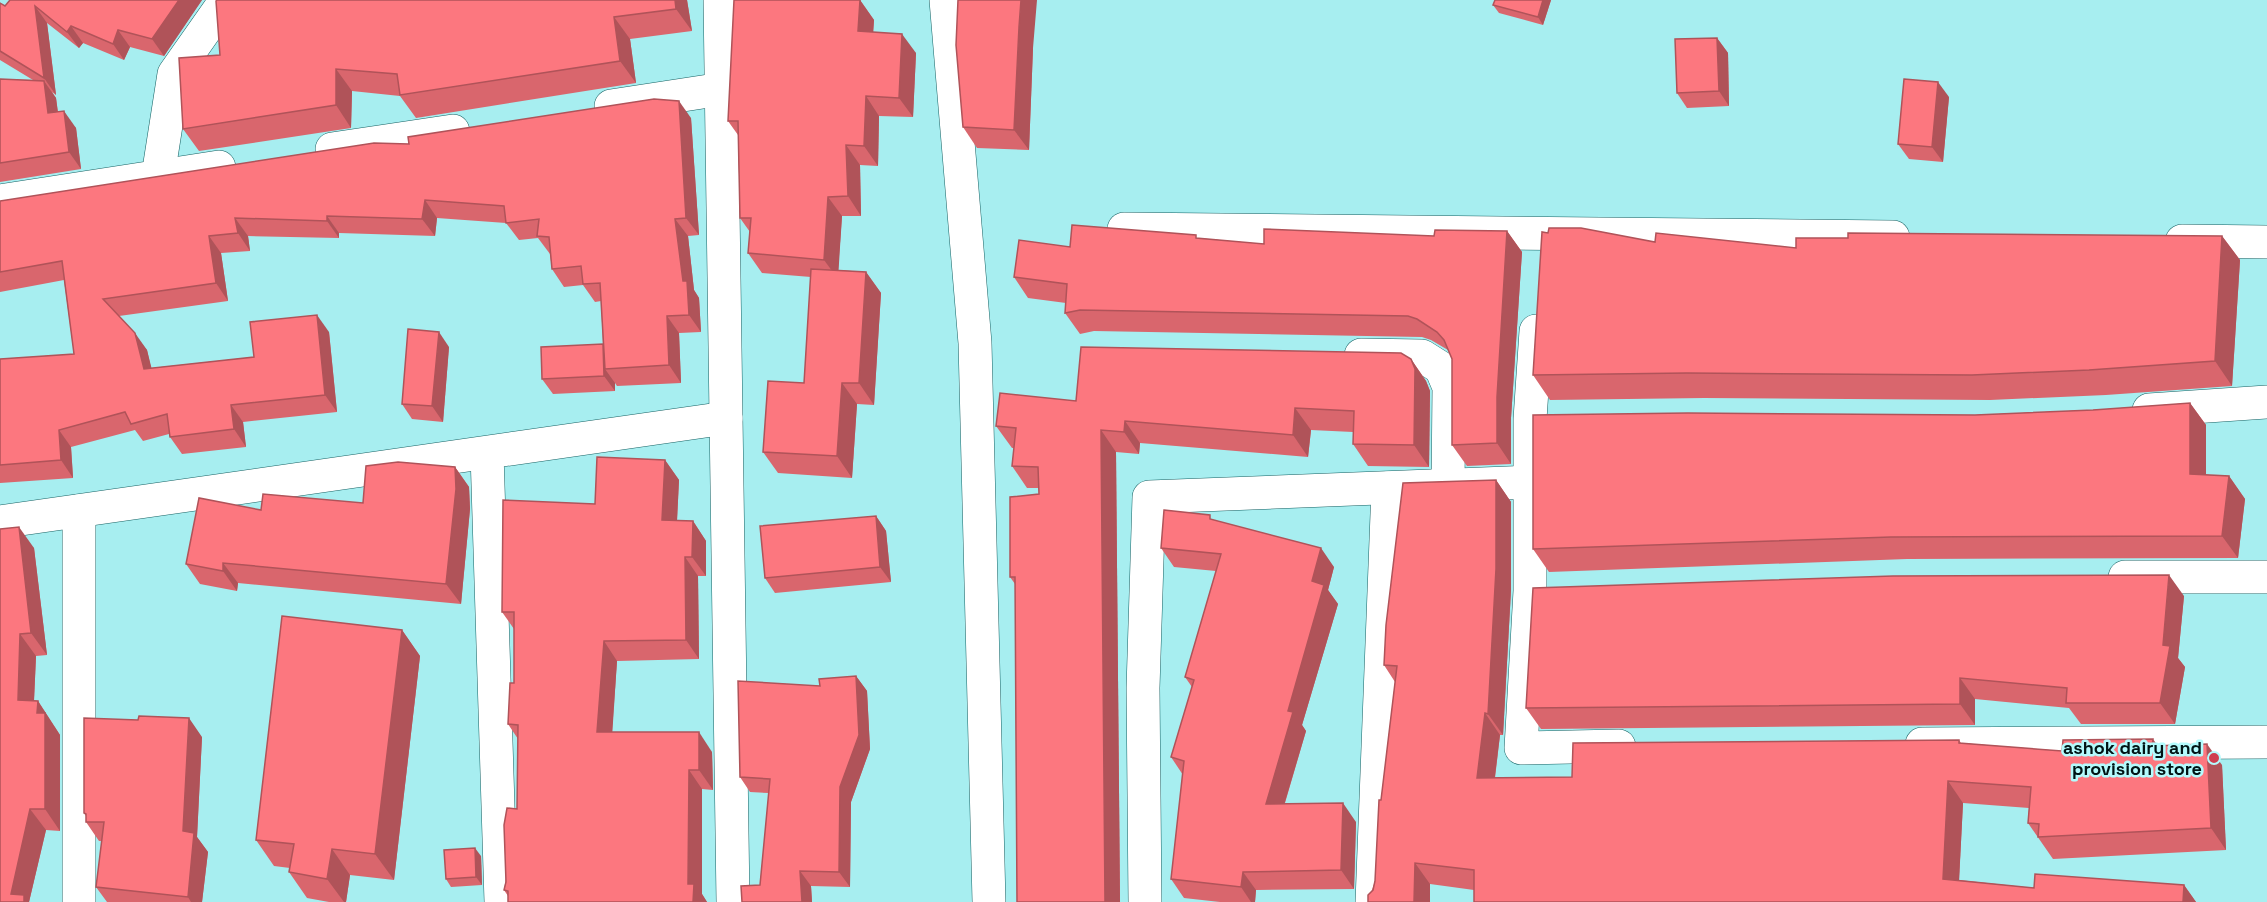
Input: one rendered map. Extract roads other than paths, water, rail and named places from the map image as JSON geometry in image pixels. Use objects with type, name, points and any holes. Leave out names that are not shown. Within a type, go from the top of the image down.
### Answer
[{"type":"street","points":[[158,176],[174,74],[226,0]]},
{"type":"street","points":[[720,0],[733,902]]},
{"type":"street","points":[[946,0],[975,343],[989,902]]},
{"type":"street","points":[[580,111],[722,89]]},
{"type":"street","points":[[299,154],[487,126]]},
{"type":"street","points":[[0,201],[252,162]]},
{"type":"street","points":[[1124,229],[1922,238]]},
{"type":"street","points":[[1540,268],[1542,233]]},
{"type":"street","points":[[2148,240],[2267,242]]},
{"type":"street","points":[[1538,303],[1530,419],[1530,591],[1521,748],[1646,745]]},
{"type":"street","points":[[1329,355],[1422,356],[1441,368],[1449,387],[1448,486]]},
{"type":"street","points":[[2119,413],[2267,402]]},
{"type":"street","points":[[0,522],[726,418]]},
{"type":"street","points":[[1530,419],[1565,418]]},
{"type":"street","points":[[487,453],[501,902]]},
{"type":"street","points":[[1145,902],[1143,688],[1149,497],[1530,482]]},
{"type":"street","points":[[1372,902],[1388,488]]},
{"type":"street","points":[[79,511],[79,902]]},
{"type":"street","points":[[2099,577],[2267,577]]},
{"type":"street","points":[[1530,591],[1565,590]]},
{"type":"street","points":[[1896,744],[2267,742]]},
{"type":"place","name":"ashok dairy and provision store","points":[[2214,758]]}]
